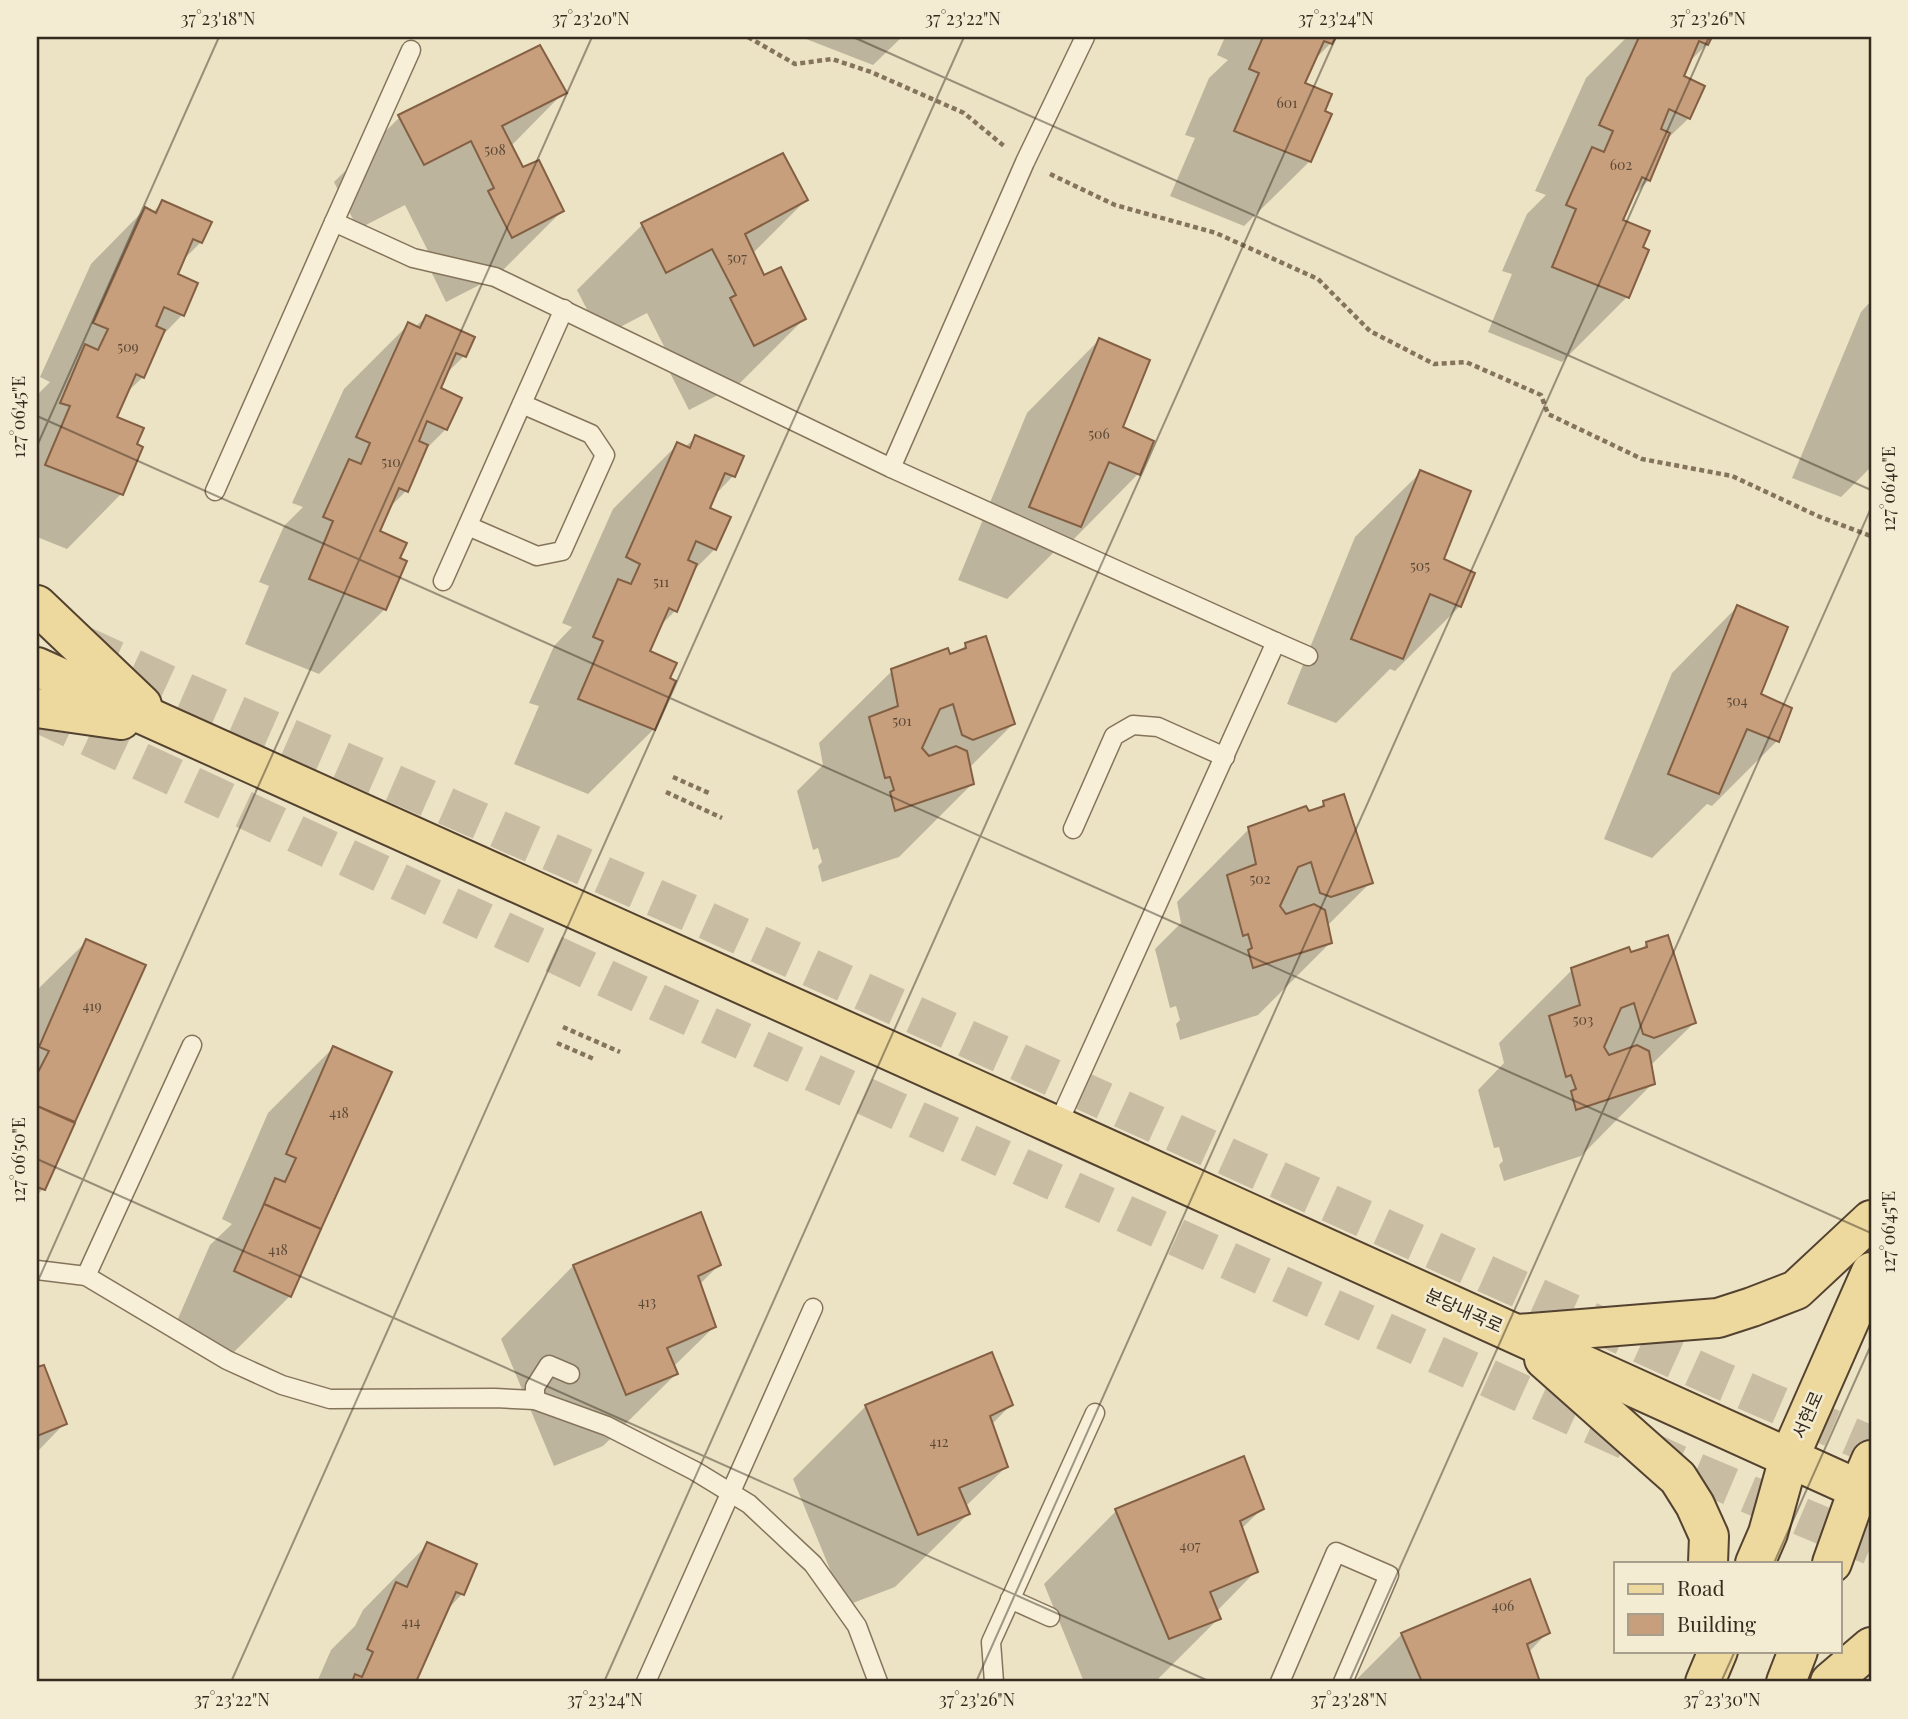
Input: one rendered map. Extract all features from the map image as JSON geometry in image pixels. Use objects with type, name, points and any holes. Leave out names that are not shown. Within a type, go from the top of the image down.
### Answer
[{"type":"main road","points":[[37,605],[164,726]]},
{"type":"main road","name":"분당내곡로","points":[[37,667],[1789,1458],[1867,1482]]},
{"type":"main road","points":[[37,708],[164,726]]},
{"type":"main road","points":[[1516,1334],[1718,1318],[1796,1290],[1871,1220]]},
{"type":"main road","name":"서현로","points":[[1755,1562],[1768,1533],[1789,1458],[1871,1272]]},
{"type":"main road","points":[[1516,1334],[1678,1478],[1695,1504],[1709,1536],[1708,1562]]},
{"type":"main road","points":[[1832,1562],[1867,1482]]},
{"type":"main road","points":[[1830,1682],[1871,1647]]},
{"type":"main road","points":[[1786,1682],[1798,1652]]},
{"type":"lane","points":[[891,468],[1025,162],[1084,37]]},
{"type":"lane","points":[[215,491],[411,50]]},
{"type":"lane","points":[[334,222],[413,258],[495,277],[891,468],[1308,656]]},
{"type":"lane","points":[[443,581],[564,309]]},
{"type":"lane","points":[[468,526],[537,556],[562,551],[568,539],[605,455],[591,434],[522,404]]},
{"type":"lane","points":[[1057,1126],[1276,642]]},
{"type":"lane","points":[[1073,830],[1114,736],[1133,725],[1158,727],[1225,757]]},
{"type":"lane","points":[[86,1276],[191,1045]]},
{"type":"lane","points":[[37,1270],[86,1276],[227,1360],[282,1384],[330,1399],[535,1400],[607,1426],[695,1471],[749,1504],[813,1564],[857,1626],[878,1682]]},
{"type":"lane","points":[[646,1682],[813,1308]]},
{"type":"lane","points":[[535,1400],[535,1387],[548,1365],[570,1374]]},
{"type":"lane","points":[[994,1682],[990,1642],[1095,1413]]},
{"type":"lane","points":[[1280,1682],[1336,1552],[1389,1575],[1343,1682]]},
{"type":"lane","points":[[1010,1599],[1051,1617]]},
{"type":"path","points":[[748,37],[794,64],[832,59],[872,72],[964,113],[1025,162],[1115,205],[1216,233],[1318,279],[1370,331],[1434,363],[1466,362],[1541,396],[1548,414],[1642,459],[1732,476],[1820,517],[1871,536]]},
{"type":"path","points":[[673,777],[711,794]]},
{"type":"path","points":[[666,792],[722,818]]},
{"type":"path","points":[[564,1027],[620,1052]]},
{"type":"path","points":[[556,1043],[594,1059]]},
{"type":"building","points":[[1263,37],[1336,37],[1332,44],[1324,41],[1305,83],[1332,94],[1325,111],[1332,114],[1311,162],[1234,131],[1259,73],[1249,69]]},
{"type":"building","points":[[1639,37],[1712,37],[1708,45],[1699,41],[1684,76],[1705,86],[1690,119],[1669,109],[1661,129],[1670,133],[1650,181],[1642,177],[1623,220],[1650,231],[1643,247],[1649,250],[1629,298],[1552,267],[1576,209],[1566,205],[1592,147],[1604,152],[1613,131],[1599,125]]},
{"type":"building","points":[[540,45],[567,93],[502,126],[523,167],[539,160],[564,211],[512,238],[488,191],[494,188],[471,141],[424,165],[398,115]]},
{"type":"building","points":[[783,153],[808,200],[745,234],[764,275],[781,267],[806,319],[754,346],[730,298],[736,295],[712,249],[666,273],[641,223]]},
{"type":"building","points":[[162,200],[212,222],[202,243],[193,239],[178,274],[198,283],[184,316],[164,307],[156,326],[165,330],[144,378],[136,374],[117,417],[144,428],[137,444],[143,447],[123,495],[45,465],[70,406],[60,403],[85,344],[98,350],[108,329],[93,323],[145,207],[156,213]]},
{"type":"building","points":[[426,315],[475,337],[466,357],[456,353],[441,388],[462,398],[447,430],[427,421],[419,441],[428,445],[408,492],[399,488],[380,531],[407,543],[400,558],[407,561],[386,610],[309,579],[333,521],[323,517],[349,459],[361,464],[370,443],[356,437],[408,322],[420,328]]},
{"type":"building","points":[[1099,338],[1150,360],[1123,427],[1154,441],[1140,475],[1109,462],[1081,527],[1029,507]]},
{"type":"building","points":[[695,435],[744,456],[735,477],[725,473],[710,508],[731,517],[716,550],[696,541],[688,560],[697,564],[677,612],[669,608],[650,651],[677,663],[670,678],[676,681],[655,730],[578,699],[603,641],[593,637],[618,579],[631,584],[640,564],[626,557],[677,442],[690,448]]},
{"type":"building","points":[[1420,470],[1471,491],[1444,559],[1475,573],[1461,607],[1430,594],[1403,659],[1351,639]]},
{"type":"building","points":[[1737,605],[1788,627],[1761,694],[1792,708],[1779,742],[1747,729],[1719,794],[1668,774]]},
{"type":"building","points":[[986,636],[1015,724],[973,740],[962,735],[953,704],[940,709],[922,748],[929,756],[956,746],[967,751],[974,784],[895,811],[890,792],[894,790],[890,777],[885,778],[869,717],[898,706],[891,669],[948,648],[950,654],[966,648],[965,643]]},
{"type":"building","points":[[1344,794],[1373,883],[1331,897],[1320,893],[1311,862],[1298,867],[1280,906],[1286,914],[1314,904],[1325,910],[1332,943],[1253,968],[1248,950],[1252,948],[1248,934],[1243,936],[1227,875],[1256,864],[1248,827],[1306,806],[1309,811],[1324,806],[1323,801]]},
{"type":"building","points":[[1668,935],[1696,1023],[1654,1038],[1643,1034],[1634,1003],[1621,1008],[1604,1047],[1609,1055],[1637,1045],[1649,1051],[1655,1084],[1576,1110],[1571,1091],[1576,1089],[1571,1075],[1566,1077],[1549,1016],[1580,1005],[1571,968],[1629,947],[1631,952],[1647,947],[1646,942]]},
{"type":"building","points":[[86,939],[146,965],[75,1122],[37,1106],[37,1074],[49,1051],[39,1047]]},
{"type":"building","points":[[333,1046],[392,1072],[321,1229],[264,1204],[275,1178],[285,1182],[296,1158],[286,1154]]},
{"type":"building","points":[[37,1106],[75,1123],[45,1190],[37,1187]]},
{"type":"building","points":[[264,1204],[321,1229],[291,1297],[234,1271]]},
{"type":"building","points":[[701,1212],[721,1265],[698,1276],[716,1327],[667,1348],[678,1374],[626,1395],[573,1265]]},
{"type":"building","points":[[992,1352],[1013,1405],[990,1416],[1008,1467],[959,1488],[970,1514],[918,1535],[865,1405]]},
{"type":"building","points":[[44,1365],[67,1424],[37,1436],[37,1367]]},
{"type":"building","points":[[1244,1456],[1264,1509],[1240,1521],[1258,1572],[1210,1592],[1221,1619],[1169,1639],[1115,1509]]},
{"type":"building","points":[[427,1542],[477,1564],[464,1595],[456,1592],[416,1682],[352,1682],[355,1674],[362,1677],[373,1652],[367,1649],[396,1582],[407,1587]]},
{"type":"building","points":[[1530,1579],[1550,1633],[1527,1644],[1540,1682],[1422,1682],[1401,1633]]},
{"type":"tunnel","points":[[81,644],[690,913],[1720,1380],[1871,1445]]},
{"type":"tunnel","points":[[37,713],[659,1003],[1687,1468],[1871,1546]]}]
